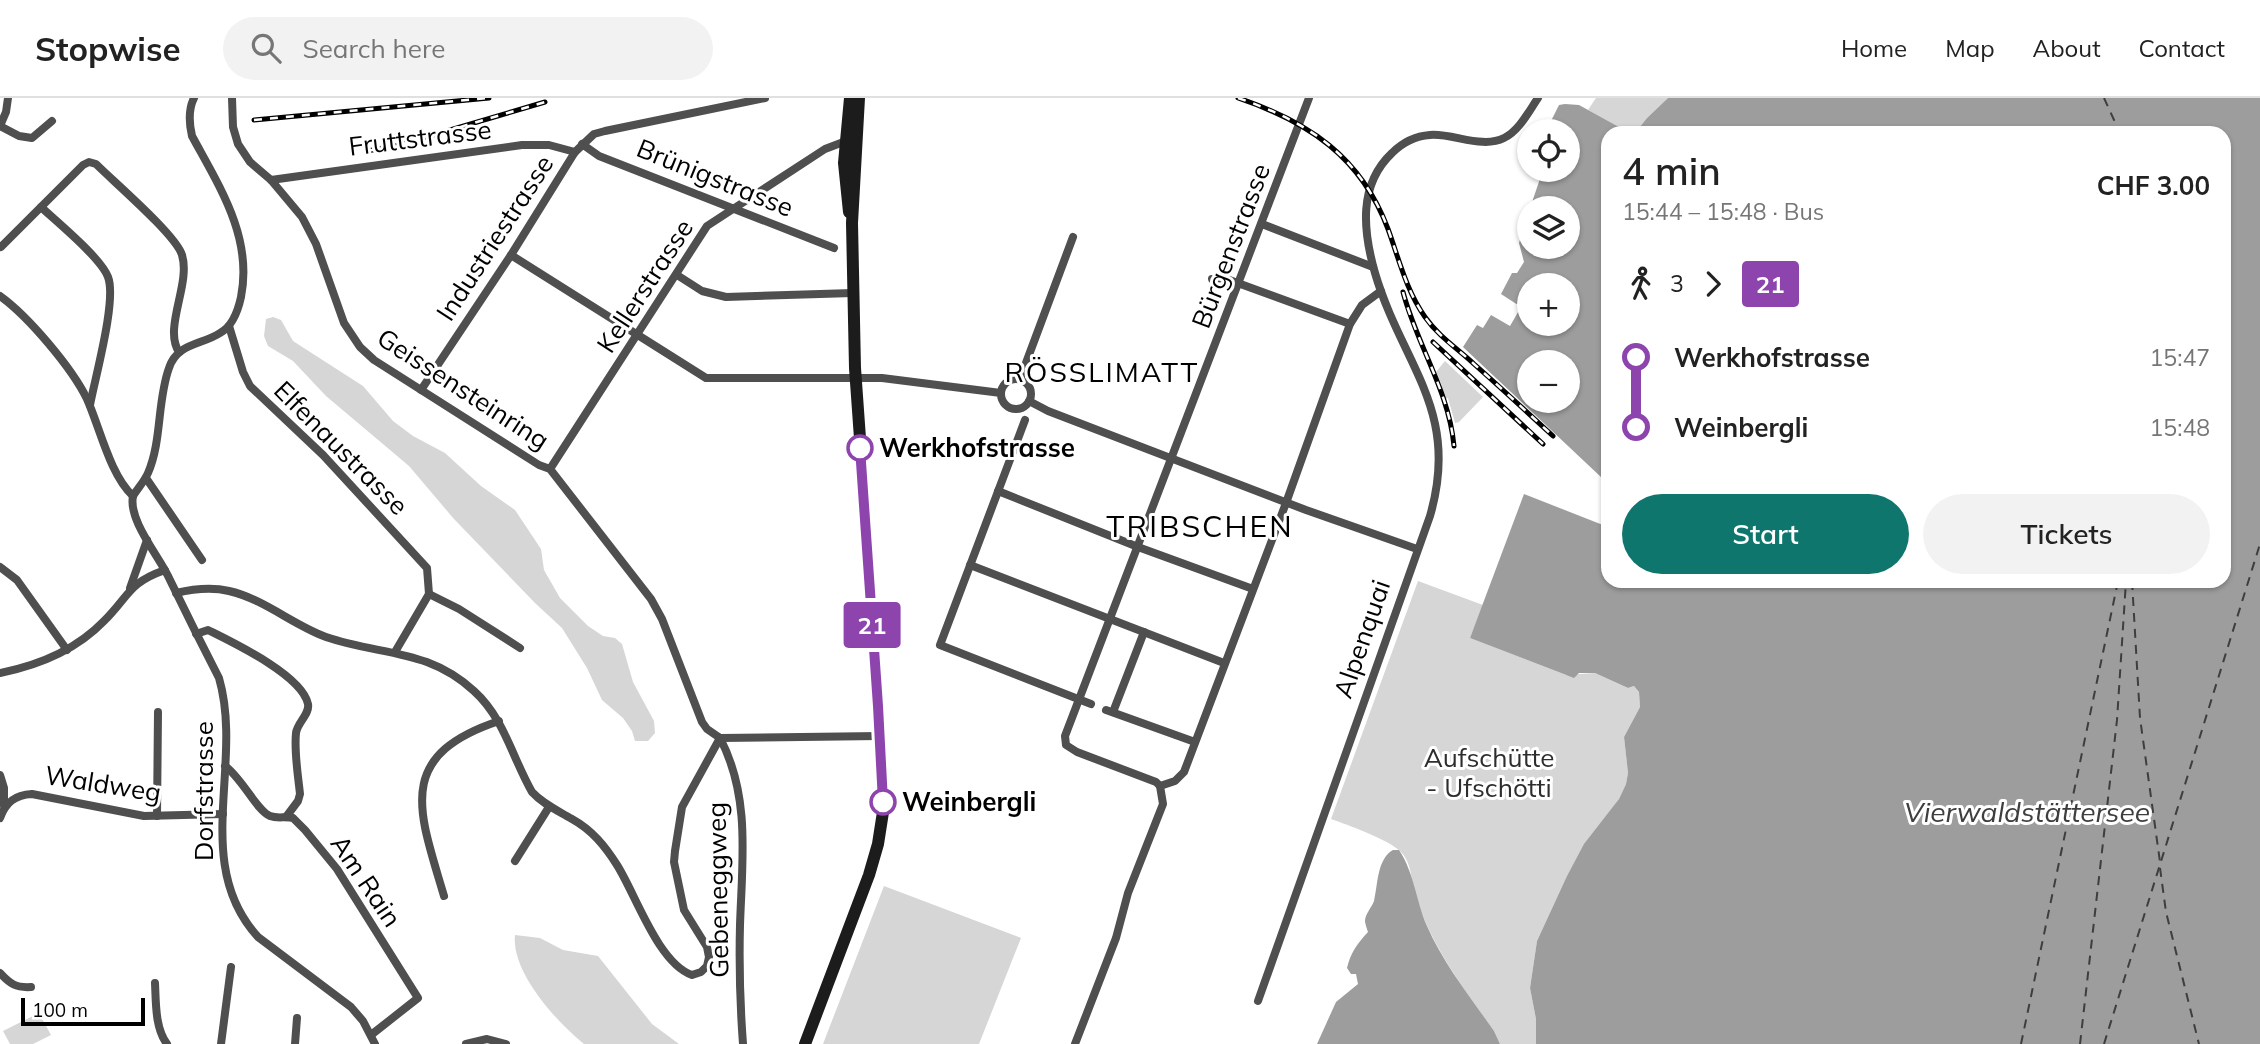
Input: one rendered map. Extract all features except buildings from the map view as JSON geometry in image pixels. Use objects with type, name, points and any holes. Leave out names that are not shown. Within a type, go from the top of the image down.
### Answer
[{"type":"street","points":[[8,98],[0,126],[19,136],[33,138],[52,121]]},
{"type":"street","points":[[133,496],[146,478],[151,464],[169,367],[179,352],[187,346],[220,334],[229,326],[239,306],[242,291],[240,237],[226,200],[192,136],[189,119],[194,98]]},
{"type":"street","name":"Geissensteinring","points":[[232,98],[233,128],[238,144],[250,162],[290,200],[308,226],[351,337],[374,360],[539,465],[550,469],[651,599],[662,619],[702,722],[706,729],[720,738]]},
{"type":"street","points":[[582,144],[594,134],[605,131],[765,98]]},
{"type":"street","points":[[850,98],[844,163],[852,223]]},
{"type":"street","points":[[804,1044],[869,875],[883,812],[853,293],[852,223],[859,98]]},
{"type":"street","name":"Bürgenstrasse","points":[[1160,786],[1156,782],[1077,752],[1066,745],[1065,736],[1309,98]]},
{"type":"street","name":"Alpenquai","points":[[1258,1000],[1430,516],[1436,492],[1438,433],[1425,390],[1373,267],[1366,224],[1366,201],[1374,177],[1393,152],[1407,142],[1425,135],[1489,141],[1505,138],[1517,127],[1538,98]]},
{"type":"street","name":"Kellerstrasse","points":[[550,469],[707,226],[825,149],[846,141]]},
{"type":"street","name":"Industriestrasse","points":[[421,390],[582,144]]},
{"type":"street","name":"Brünigstrasse","points":[[582,144],[599,156],[834,248]]},
{"type":"street","name":"Fruttstrasse","points":[[271,180],[522,145],[549,145],[575,152]]},
{"type":"street","points":[[1,247],[83,165],[89,162],[96,164],[174,240],[183,256],[185,268],[174,338],[179,352]]},
{"type":"street","points":[[41,207],[98,262],[108,277],[111,298],[90,407]]},
{"type":"street","points":[[1262,224],[1373,267]]},
{"type":"street","points":[[1020,379],[1073,237]]},
{"type":"street","points":[[511,255],[694,373],[706,378],[900,379],[1001,393]]},
{"type":"street","points":[[677,275],[702,291],[726,297],[853,293]]},
{"type":"street","points":[[1212,279],[1224,278],[1350,324]]},
{"type":"street","points":[[1075,1044],[1116,938],[1128,893],[1163,804],[1160,786],[1175,781],[1184,772],[1286,503],[1350,324],[1362,305],[1381,291]]},
{"type":"street","name":"Dorfstrasse","points":[[0,296],[24,318],[82,390],[122,485],[133,496],[133,509],[147,540],[219,678],[223,691],[223,814],[227,885],[247,925],[258,937],[351,1007],[373,1040]]},
{"type":"street","name":"Elfenaustrasse","points":[[229,326],[250,386],[323,455],[420,558],[427,568],[429,594]]},
{"type":"street","points":[[1020,379],[1030,388],[1029,401],[1021,408],[1010,408],[1003,402],[1001,393],[1007,382],[1020,379]]},
{"type":"street","points":[[1029,401],[1286,503],[1417,549]]},
{"type":"street","points":[[1025,420],[940,645],[1091,704]]},
{"type":"street","points":[[146,478],[202,560]]},
{"type":"street","points":[[998,491],[1252,589]]},
{"type":"street","points":[[129,590],[147,540]]},
{"type":"street","points":[[970,565],[1224,663]]},
{"type":"street","points":[[0,567],[17,580],[67,650]]},
{"type":"street","points":[[0,673],[36,664],[67,650],[87,637],[129,590],[145,577],[165,570]]},
{"type":"street","points":[[176,593],[191,589],[232,592],[323,636],[370,649],[395,652],[431,662],[447,670],[476,693],[499,721],[532,792],[549,807],[574,820],[599,839],[619,868],[645,919],[676,967],[692,975],[707,966],[709,957],[684,910],[674,851],[682,807],[720,738],[880,736]]},
{"type":"street","points":[[395,652],[429,594],[459,609],[520,648]]},
{"type":"street","points":[[196,634],[208,630],[259,656],[279,670],[305,698],[307,710],[296,733],[300,794],[298,802],[286,817]]},
{"type":"street","points":[[1144,632],[1110,711],[1195,742]]},
{"type":"street","points":[[156,816],[158,712]]},
{"type":"street","points":[[444,896],[424,827],[421,804],[424,782],[435,760],[450,743],[499,721]]},
{"type":"street","name":"Gebeneggweg","points":[[720,738],[729,758],[743,814],[740,981],[743,1044]]},
{"type":"street","name":"Am Rain","points":[[225,766],[245,785],[263,811],[275,818],[286,817],[297,821],[337,869],[418,998],[373,1040]]},
{"type":"street","points":[[0,775],[4,788],[4,806],[0,818]]},
{"type":"street","name":"Waldweg","points":[[4,788],[19,795],[32,794],[139,816],[223,814]]},
{"type":"street","name":"Waldweg","points":[[4,806],[19,795]]},
{"type":"street","points":[[515,861],[549,807]]},
{"type":"street","points":[[221,1044],[231,967]]},
{"type":"street","points":[[0,973],[18,988],[31,987]]},
{"type":"street","points":[[155,984],[162,1043]]},
{"type":"street","points":[[295,1044],[297,1018]]},
{"type":"street","points":[[466,1044],[487,1039],[506,1044]]},
{"type":"green space","points":[[1596,98],[1668,98],[1641,126],[1617,126],[1588,110]]},
{"type":"green space","points":[[273,317],[281,320],[293,341],[363,386],[393,421],[413,436],[445,453],[481,486],[515,510],[541,549],[544,570],[560,598],[588,626],[622,644],[633,682],[654,721],[655,733],[648,741],[635,741],[623,718],[602,700],[587,668],[562,628],[454,519],[409,466],[326,396],[293,361],[268,346],[264,336],[266,319]]},
{"type":"green space","points":[[1445,361],[1483,397],[1455,423],[1448,398],[1442,400],[1437,388],[1442,386],[1436,372]]},
{"type":"green space","name":"Aufschütte - Ufschötti","points":[[1418,581],[1483,605],[1470,638],[1566,675],[1595,673],[1628,688],[1634,686],[1639,692],[1640,707],[1624,737],[1628,773],[1626,784],[1619,799],[1566,878],[1537,941],[1530,988],[1536,1019],[1536,1044],[1500,1044],[1430,932],[1404,855],[1377,837],[1331,819]]},
{"type":"green space","points":[[884,886],[1021,938],[979,1044],[823,1044]]},
{"type":"green space","points":[[515,935],[540,938],[563,950],[598,956],[652,1024],[679,1044],[584,1044],[549,1010],[528,980],[520,965]]},
{"type":"green space","points":[[39,1013],[51,1035],[33,1044],[10,1044],[3,1031]]},
{"type":"water","name":"Vierwaldstättersee","points":[[1668,98],[2260,98],[2260,1044],[1536,1044],[1536,1019],[1530,988],[1537,941],[1584,844],[1619,799],[1626,784],[1628,773],[1624,737],[1640,707],[1639,692],[1634,686],[1628,688],[1595,673],[1579,673],[1574,678],[1470,638],[1524,494],[1601,524],[1601,588],[2231,588],[2231,126],[1641,126]]},
{"type":"water","points":[[1559,105],[1579,105],[1617,126],[1601,126],[1601,477],[1533,413],[1580,413],[1580,350],[1517,350],[1517,398],[1463,347],[1477,325],[1483,328],[1491,315],[1510,326],[1517,314],[1517,336],[1580,336],[1580,273],[1517,273],[1523,259],[1580,259],[1580,196],[1534,196],[1539,182],[1580,182],[1580,119],[1552,119]]},
{"type":"water","points":[[1512,273],[1517,273],[1517,304],[1501,294]]},
{"type":"water","points":[[1393,850],[1399,850],[1404,859],[1423,916],[1441,953],[1500,1044],[1317,1044],[1336,1002],[1358,984],[1356,974],[1351,974],[1347,968],[1355,948],[1368,932],[1365,918],[1374,901],[1381,866]]},
{"type":"ferry route","points":[[2104,98],[2117,126]]},
{"type":"ferry route","points":[[2104,1044],[2260,544]]},
{"type":"ferry route","points":[[2021,1044],[2117,588]]},
{"type":"ferry route","points":[[2080,1044],[2117,720],[2126,588]]},
{"type":"ferry route","points":[[2132,588],[2140,718],[2160,862]]},
{"type":"ferry route","points":[[2160,868],[2166,912],[2199,1044]]},
{"type":"railway","points":[[254,120],[489,98]]},
{"type":"railway","points":[[1238,98],[1288,118],[1310,131],[1347,162],[1377,204],[1408,285],[1430,324],[1553,436]]},
{"type":"railway","points":[[367,151],[399,145],[545,102]]},
{"type":"railway","points":[[1403,292],[1446,406],[1454,446]]},
{"type":"railway","points":[[1433,342],[1543,444]]},
{"type":"bus line","name":"21","points":[[860,448],[883,802]]},
{"type":"place","name":"Werkhofstrasse","points":[[860,448]]},
{"type":"place","name":"Weinbergli","points":[[883,802]]},
{"type":"district","name":"RÖSSLIMATT","points":[[1102,372]]},
{"type":"district","name":"TRIBSCHEN","points":[[1200,527]]}]
